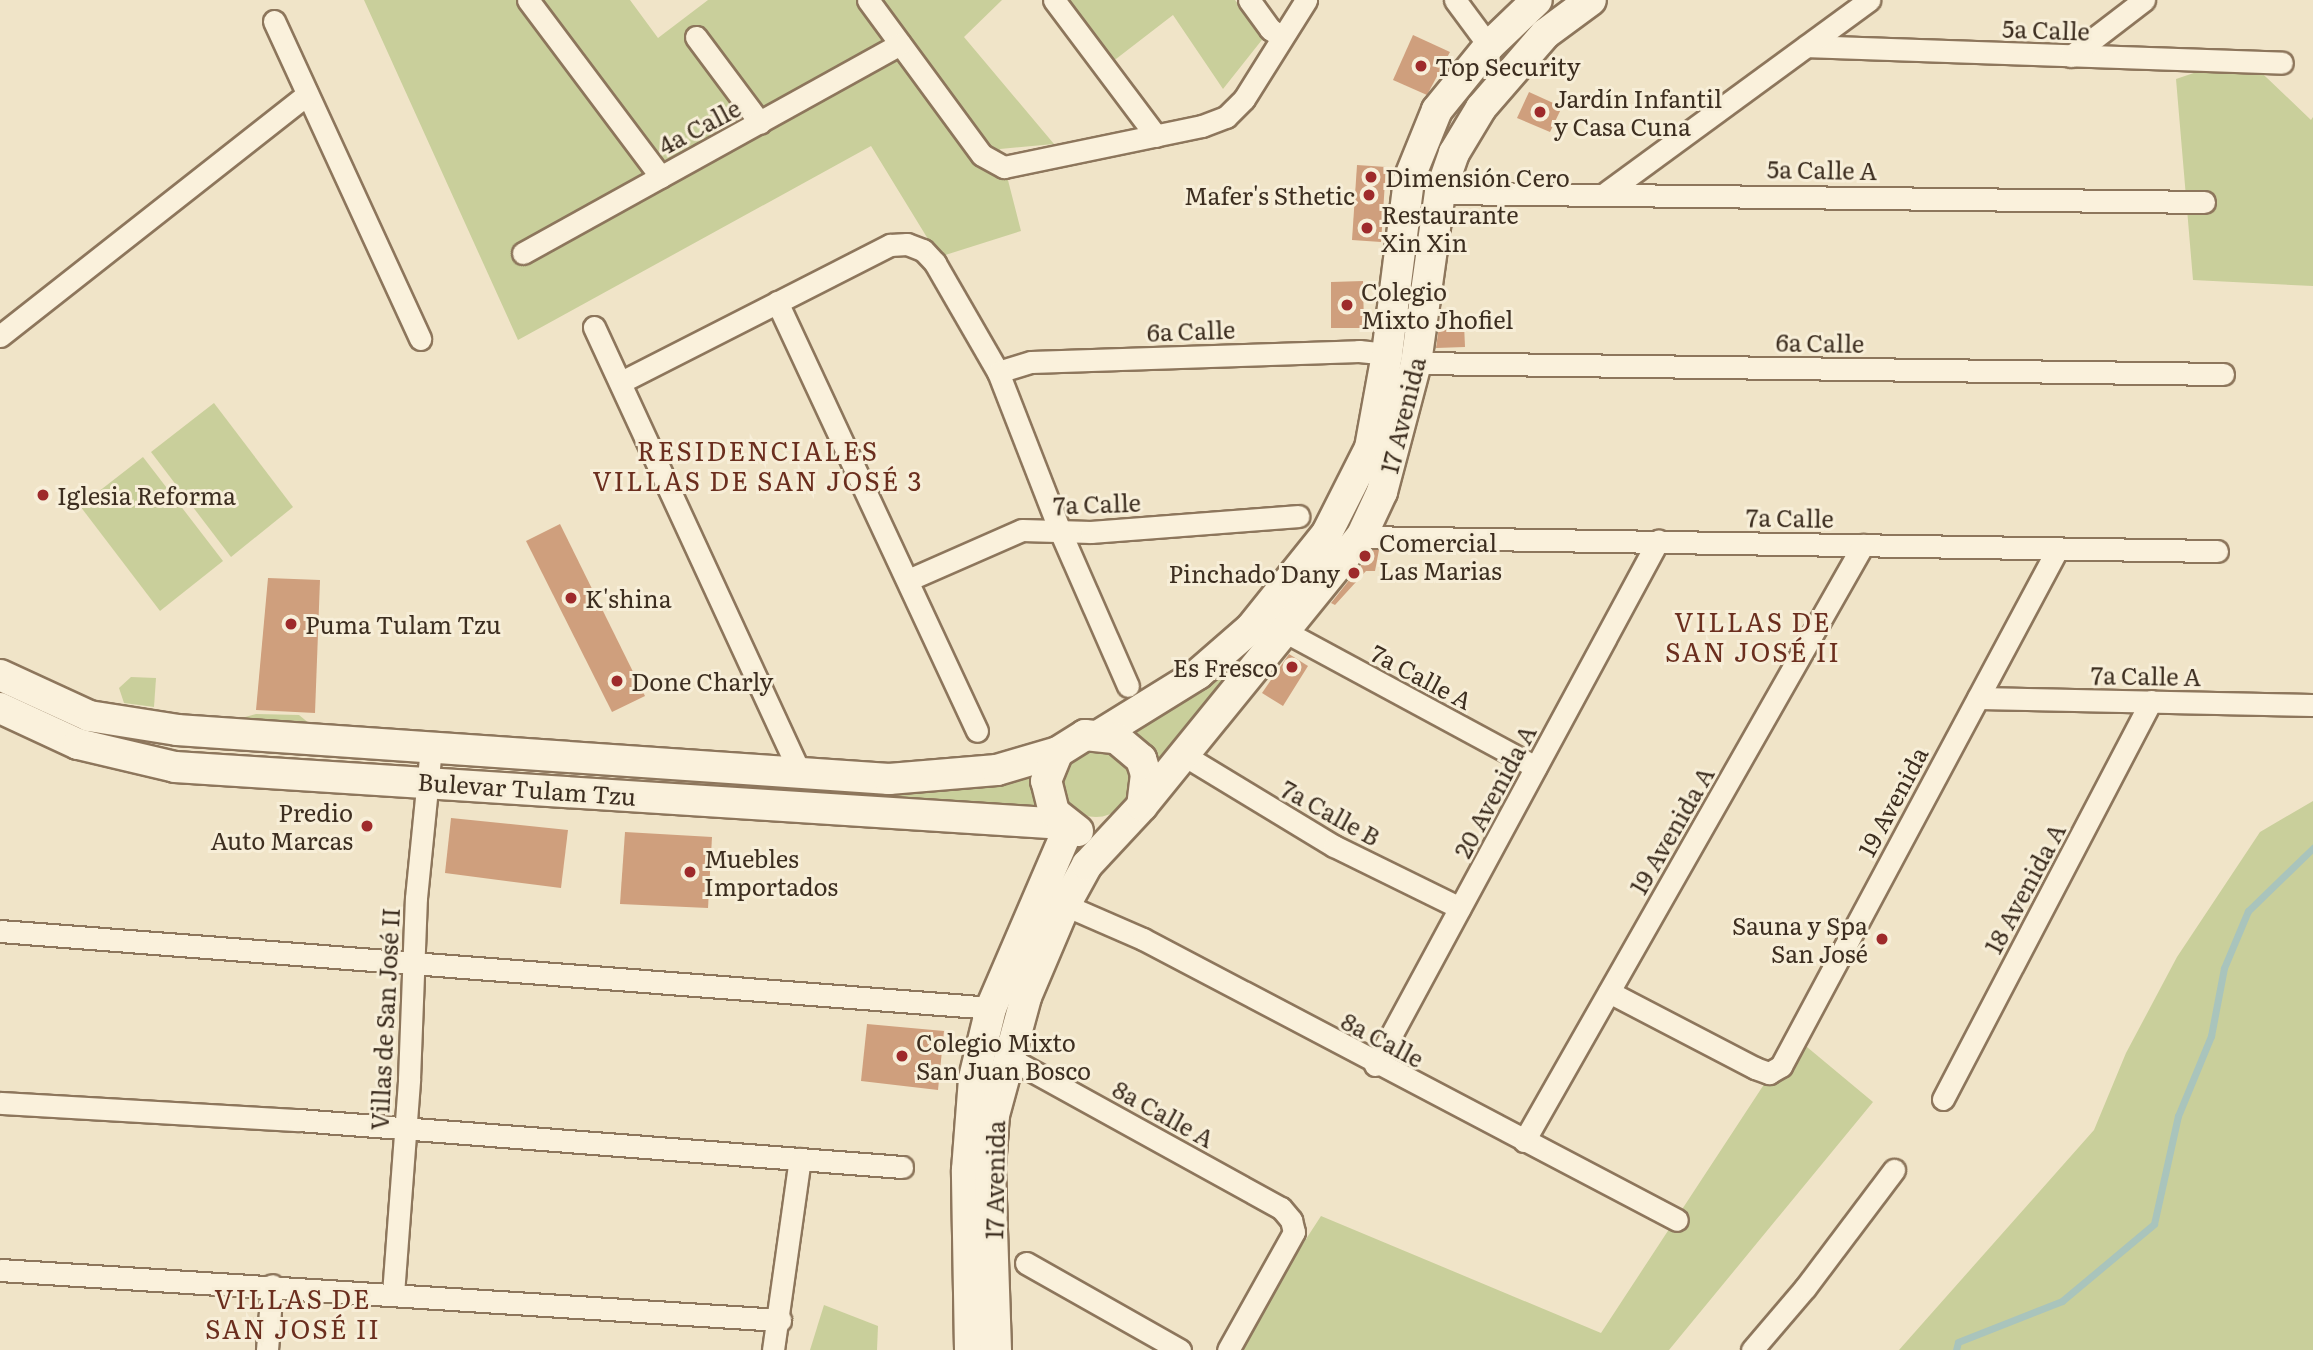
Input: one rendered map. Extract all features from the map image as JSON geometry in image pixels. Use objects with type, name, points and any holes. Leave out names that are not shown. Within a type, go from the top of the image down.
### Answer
[{"type":"main road","name":"17 Avenida","points":[[1101,734],[1198,674],[1251,628],[1327,533],[1370,448],[1387,354],[1409,179],[1437,110],[1489,46],[1537,0]]},
{"type":"main road","name":"17 Avenida","points":[[1142,806],[1362,537],[1382,492],[1416,363],[1440,193],[1454,153],[1481,108],[1545,34],[1591,0]]},
{"type":"main road","name":"Bulevar Tulam Tzu","points":[[0,675],[89,716],[144,728],[889,779],[997,770],[1058,752]]},
{"type":"main road","name":"Bulevar Tulam Tzu","points":[[0,708],[78,744],[144,762],[1066,825]]},
{"type":"main road","points":[[1101,734],[1116,738],[1141,759],[1146,774],[1142,806],[1119,830],[1084,834],[1066,825],[1054,812],[1046,789],[1049,765],[1070,741],[1101,734]]},
{"type":"main road","points":[[336,776],[343,742]]},
{"type":"main road","name":"17 Avenida","points":[[970,1350],[970,1118],[991,1007],[1066,825]]},
{"type":"main road","name":"17 Avenida","points":[[996,1350],[990,1167],[994,1115],[1007,1057],[1026,997],[1065,905],[1087,865],[1119,830]]},
{"type":"street","points":[[528,0],[661,177]]},
{"type":"street","points":[[868,0],[982,155],[995,164],[1013,167],[1156,136],[1226,117],[1244,99],[1306,0]]},
{"type":"street","points":[[1054,0],[1156,136]]},
{"type":"street","points":[[1249,0],[1270,29],[1282,37]]},
{"type":"street","points":[[1455,0],[1489,46]]},
{"type":"street","points":[[1606,192],[1869,0]]},
{"type":"street","points":[[2071,56],[2144,0]]},
{"type":"street","points":[[274,21],[420,339]]},
{"type":"street","points":[[696,37],[760,123]]},
{"type":"street","name":"4a Calle","points":[[523,253],[900,44]]},
{"type":"street","name":"5a Calle","points":[[1807,46],[2282,63]]},
{"type":"street","points":[[0,336],[307,94]]},
{"type":"street","name":"5a Calle A","points":[[1440,193],[1606,192],[2204,202]]},
{"type":"street","points":[[621,382],[890,245],[915,246],[935,263],[998,372],[1060,531],[1128,686]]},
{"type":"street","points":[[777,303],[977,731]]},
{"type":"street","points":[[594,327],[800,773]]},
{"type":"street","name":"6a Calle","points":[[998,372],[1031,362],[1359,351],[1387,354]]},
{"type":"street","name":"6a Calle","points":[[1416,363],[2223,374]]},
{"type":"street","name":"7a Calle","points":[[908,580],[1022,530],[1060,531],[1298,516]]},
{"type":"street","name":"7a Calle","points":[[1362,537],[2217,551]]},
{"type":"street","name":"20 Avenida A","points":[[1376,1065],[1658,541]]},
{"type":"street","name":"19 Avenida A","points":[[1524,1142],[1863,545]]},
{"type":"street","name":"19 Avenida","points":[[1609,992],[1769,1073],[1781,1066],[2057,550]]},
{"type":"street","name":"7a Calle A","points":[[1284,631],[1536,767]]},
{"type":"street","name":"7a Calle A","points":[[1978,698],[2313,705]]},
{"type":"street","name":"18 Avenida A","points":[[1943,1099],[2151,701]]},
{"type":"street","name":"Villas de San José II","points":[[393,1294],[406,1128],[425,781],[431,747]]},
{"type":"street","name":"7a Calle B","points":[[1182,754],[1334,846],[1460,908]]},
{"type":"street","name":"8a Calle","points":[[1065,905],[1143,939],[1376,1065],[1677,1220]]},
{"type":"street","points":[[0,931],[415,960],[991,1007]]},
{"type":"street","name":"8a Calle A","points":[[1007,1057],[1281,1208],[1292,1220],[1294,1232],[1228,1350]]},
{"type":"street","points":[[0,1103],[406,1128],[902,1167]]},
{"type":"street","points":[[773,1350],[780,1320],[800,1159]]},
{"type":"street","points":[[1752,1350],[1805,1289],[1894,1170]]},
{"type":"street","points":[[1026,1263],[1180,1350]]},
{"type":"street","points":[[0,1270],[272,1285],[780,1320]]},
{"type":"street","points":[[267,1350],[272,1285]]},
{"type":"green space","points":[[364,0],[630,0],[658,38],[708,0],[1002,0],[964,37],[1054,144],[1000,149],[1021,231],[939,257],[871,146],[518,340]]},
{"type":"green space","points":[[1055,0],[1235,0],[1265,36],[1223,89],[1173,15],[1103,69]]},
{"type":"green space","points":[[2244,56],[2311,120],[2313,117],[2313,286],[2193,280],[2176,79]]},
{"type":"green space","points":[[214,403],[293,507],[231,557],[151,452]]},
{"type":"green space","points":[[143,457],[223,561],[160,611],[80,506]]},
{"type":"green space","points":[[1267,634],[1151,778],[1122,733]]},
{"type":"green space","points":[[131,677],[156,678],[154,707],[124,703],[119,688]]},
{"type":"green space","points":[[256,714],[299,715],[310,724],[238,719]]},
{"type":"green space","points":[[1096,749],[1109,752],[1120,759],[1127,770],[1130,783],[1127,796],[1120,807],[1109,814],[1096,817],[1083,814],[1072,807],[1065,796],[1062,783],[1065,770],[1072,759],[1083,752]]},
{"type":"green space","points":[[1043,764],[1048,812],[850,803],[853,793],[889,792]]},
{"type":"green space","points":[[2313,801],[2313,1350],[1899,1350],[2094,1130],[2126,1053],[2177,957],[2260,832]]},
{"type":"green space","points":[[1795,1037],[1873,1102],[1669,1350],[1234,1350],[1321,1216],[1601,1333]]},
{"type":"green space","points":[[824,1305],[878,1326],[877,1350],[810,1350]]},
{"type":"building","name":"Top Security","points":[[1413,35],[1450,52],[1427,95],[1393,80]]},
{"type":"building","name":"Jardín Infantil y Casa Cuna","points":[[1529,92],[1562,107],[1550,132],[1517,118]]},
{"type":"building","points":[[1357,165],[1386,167],[1381,242],[1352,240]]},
{"type":"building","name":"Colegio Mixto Jhofiel","points":[[1363,281],[1364,328],[1331,328],[1331,282]]},
{"type":"building","points":[[1464,324],[1465,347],[1436,348],[1439,326]]},
{"type":"building","points":[[560,524],[645,696],[612,712],[526,541]]},
{"type":"building","points":[[1373,550],[1379,550],[1375,571],[1366,571],[1335,605],[1331,603]]},
{"type":"building","name":"Puma Tulam Tzu","points":[[268,578],[320,580],[315,713],[256,710]]},
{"type":"building","points":[[1289,654],[1308,666],[1283,706],[1262,693]]},
{"type":"building","points":[[451,818],[568,830],[561,888],[445,873]]},
{"type":"building","points":[[625,832],[712,837],[708,908],[620,904]]},
{"type":"building","name":"Colegio Mixto San Juan Bosco","points":[[867,1024],[944,1031],[938,1090],[861,1081]]},
{"type":"waterway","points":[[1956,1350],[1958,1342],[2062,1301],[2154,1224],[2178,1116],[2211,1036],[2224,968],[2248,911],[2313,848]]},
{"type":"place","name":"Top Security","points":[[1421,66]]},
{"type":"place","name":"Jardín Infantil y Casa Cuna","points":[[1540,112]]},
{"type":"place","name":"Dimensión Cero","points":[[1371,177]]},
{"type":"place","name":"Mafer's Sthetic","points":[[1369,195]]},
{"type":"place","name":"Restaurante Xin Xin","points":[[1367,228]]},
{"type":"place","name":"Colegio Mixto Jhofiel","points":[[1347,305]]},
{"type":"place","name":"Iglesia Reforma","points":[[43,495]]},
{"type":"place","name":"Comercial Las Marias","points":[[1365,556]]},
{"type":"place","name":"Pinchado Dany","points":[[1354,573]]},
{"type":"place","name":"K'shina","points":[[571,598]]},
{"type":"place","name":"Puma Tulam Tzu","points":[[291,624]]},
{"type":"place","name":"Es Fresco","points":[[1292,667]]},
{"type":"place","name":"Done Charly","points":[[617,681]]},
{"type":"place","name":"Predio Auto Marcas","points":[[367,826]]},
{"type":"place","name":"Muebles Importados","points":[[690,872]]},
{"type":"place","name":"Sauna y Spa San José","points":[[1882,939]]},
{"type":"place","name":"Colegio Mixto San Juan Bosco","points":[[902,1056]]},
{"type":"district","name":"RESIDENCIALES VILLAS DE SAN JOSÉ 3","points":[[758,465]]},
{"type":"district","name":"VILLAS DE SAN JOSÉ II","points":[[1753,636]]},
{"type":"district","name":"VILLAS DE SAN JOSÉ II","points":[[293,1313]]}]
